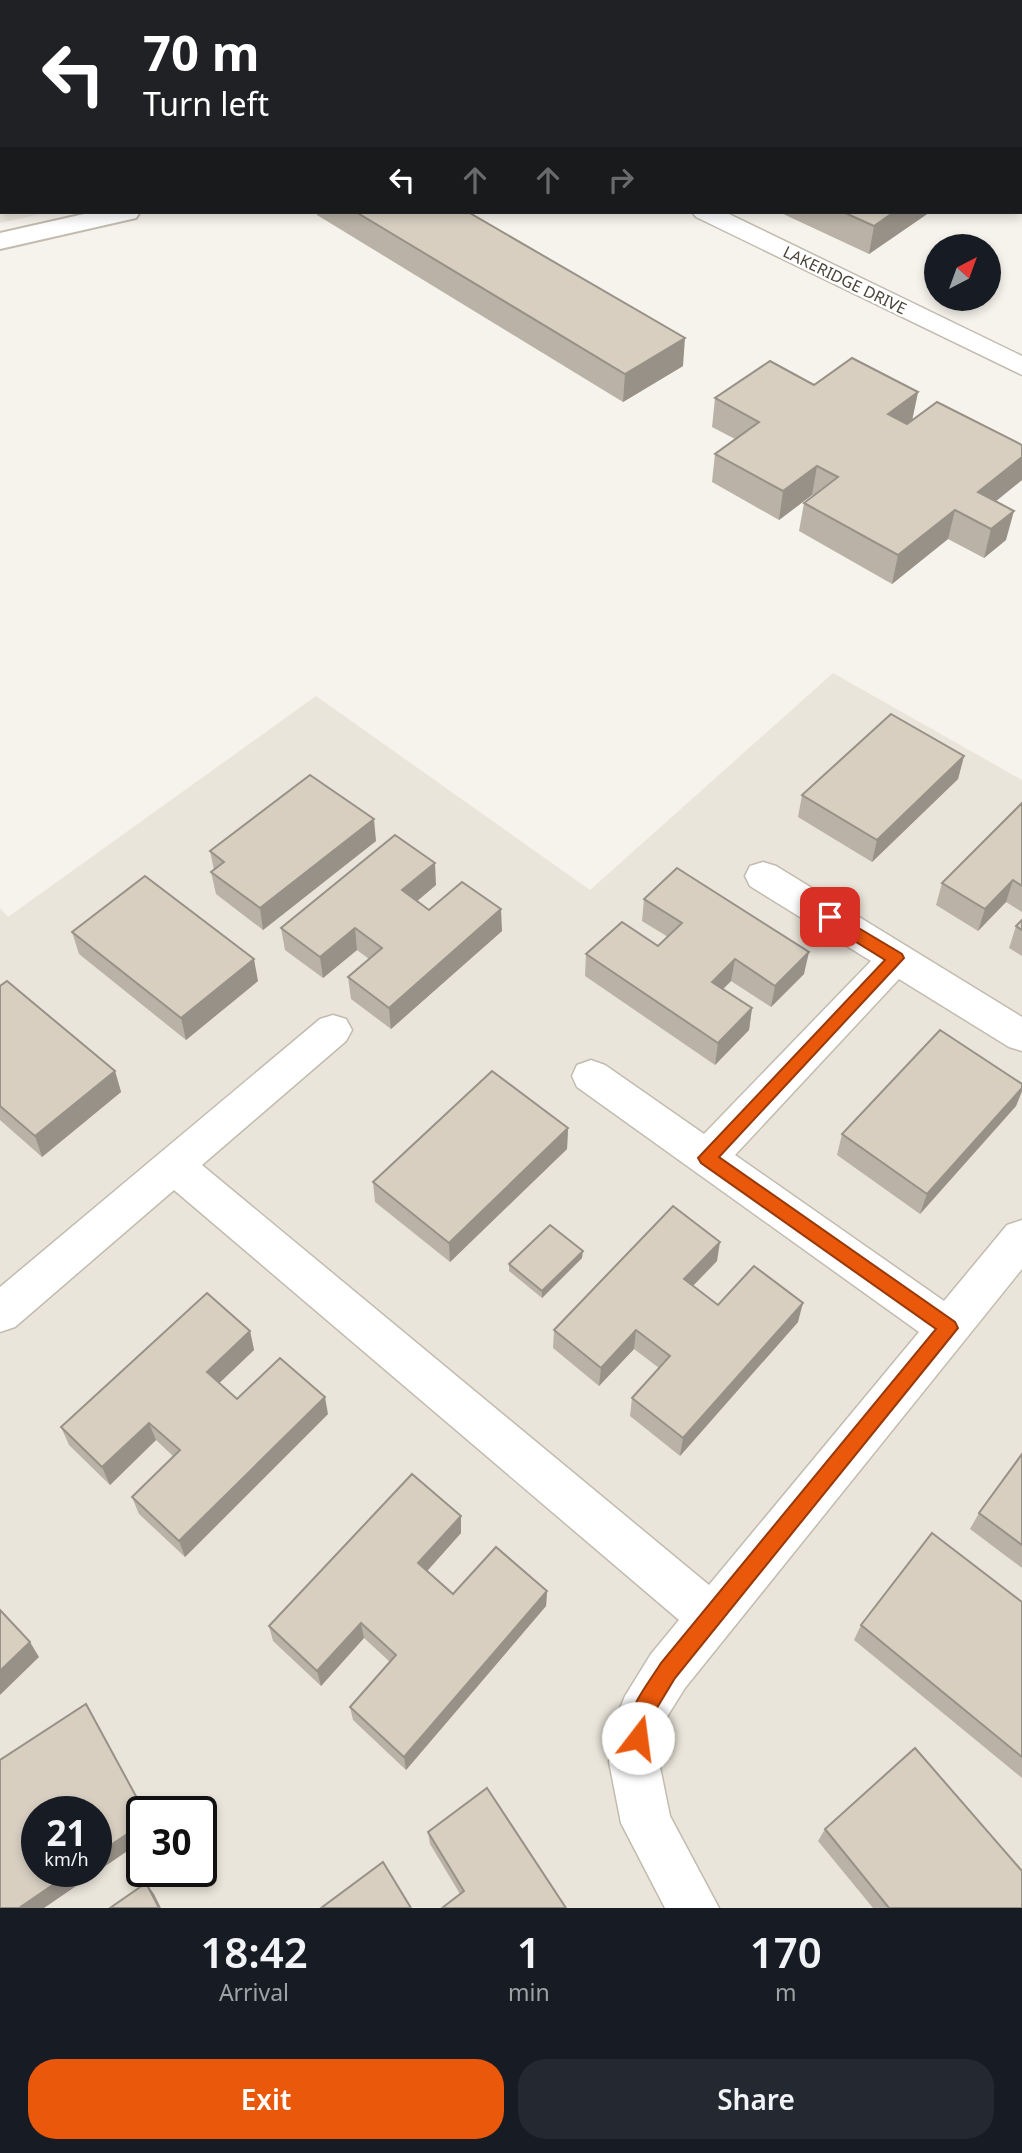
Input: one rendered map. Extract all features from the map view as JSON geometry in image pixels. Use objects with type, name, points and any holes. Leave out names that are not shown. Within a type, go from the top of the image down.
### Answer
[{"type":"street","points":[[0,241],[118,214]]},
{"type":"street","name":"LAKERIDGE DRIVE","points":[[709,214],[1022,367]]},
{"type":"street","points":[[763,876],[1022,1036]]},
{"type":"street","points":[[707,1158],[896,958]]},
{"type":"street","points":[[0,1312],[333,1031]]},
{"type":"street","points":[[590,1076],[948,1328]]},
{"type":"street","points":[[174,1166],[712,1617]]},
{"type":"street","points":[[693,1908],[646,1823],[634,1762],[642,1713],[668,1671],[1022,1238]]},
{"type":"shaded area","points":[[0,214],[41,214],[0,223]]},
{"type":"shaded area","points":[[833,673],[1022,780],[1022,1908],[0,1908],[0,908],[8,917],[316,696],[590,890]]},
{"type":"building","points":[[359,214],[471,214],[685,338],[625,374]]},
{"type":"building","points":[[847,214],[891,214],[874,226]]},
{"type":"building","points":[[852,358],[918,392],[888,414],[907,424],[937,402],[1022,445],[1022,457],[978,492],[1014,511],[991,529],[955,510],[898,555],[804,503],[838,477],[817,466],[783,491],[715,454],[759,422],[715,398],[770,361],[814,385]]},
{"type":"building","points":[[891,714],[964,756],[877,840],[802,795]]},
{"type":"building","points":[[310,775],[374,819],[260,908],[211,872],[224,862],[210,851]]},
{"type":"building","points":[[1022,803],[1022,886],[1013,880],[985,909],[942,883]]},
{"type":"building","points":[[395,835],[435,863],[402,890],[429,910],[462,882],[501,909],[389,1008],[348,977],[382,948],[355,928],[320,957],[281,928]]},
{"type":"building","points":[[677,868],[809,952],[775,986],[735,959],[712,982],[752,1008],[718,1043],[586,954],[622,922],[658,946],[682,923],[644,899]]},
{"type":"building","points":[[145,876],[254,959],[181,1018],[72,932]]},
{"type":"building","points":[[7,981],[115,1071],[35,1136],[0,1106],[0,986]]},
{"type":"building","points":[[940,1030],[1022,1084],[1022,1088],[927,1194],[842,1134]]},
{"type":"building","points":[[492,1071],[568,1128],[449,1243],[373,1182]]},
{"type":"building","points":[[673,1206],[720,1242],[684,1279],[718,1305],[754,1266],[803,1303],[683,1438],[632,1398],[670,1356],[636,1330],[601,1368],[554,1330]]},
{"type":"building","points":[[550,1225],[583,1251],[542,1291],[509,1264]]},
{"type":"building","points":[[207,1293],[250,1331],[207,1372],[237,1399],[280,1358],[325,1397],[179,1541],[132,1497],[180,1450],[149,1423],[102,1467],[61,1427]]},
{"type":"building","points":[[1022,1454],[1022,1545],[979,1513]]},
{"type":"building","points":[[412,1474],[461,1516],[418,1563],[453,1594],[496,1547],[547,1591],[404,1757],[350,1707],[396,1655],[361,1623],[317,1671],[269,1626]]},
{"type":"building","points":[[932,1533],[1022,1602],[1022,1757],[861,1625]]},
{"type":"building","points":[[0,1610],[30,1642],[0,1671]]},
{"type":"building","points":[[86,1704],[136,1796],[126,1796],[126,1835],[112,1844],[112,1796],[21,1796],[21,1887],[50,1887],[19,1908],[0,1908],[0,1760]]},
{"type":"building","points":[[915,1748],[1022,1871],[1022,1908],[889,1908],[825,1829]]},
{"type":"building","points":[[487,1788],[566,1908],[442,1908],[464,1891],[428,1832]]},
{"type":"building","points":[[383,1862],[411,1908],[321,1908]]},
{"type":"building","points":[[140,1887],[148,1887],[159,1908],[110,1908]]},
{"type":"route","points":[[638,1738],[642,1713],[668,1671],[948,1328],[707,1158],[896,958],[830,917]]}]
